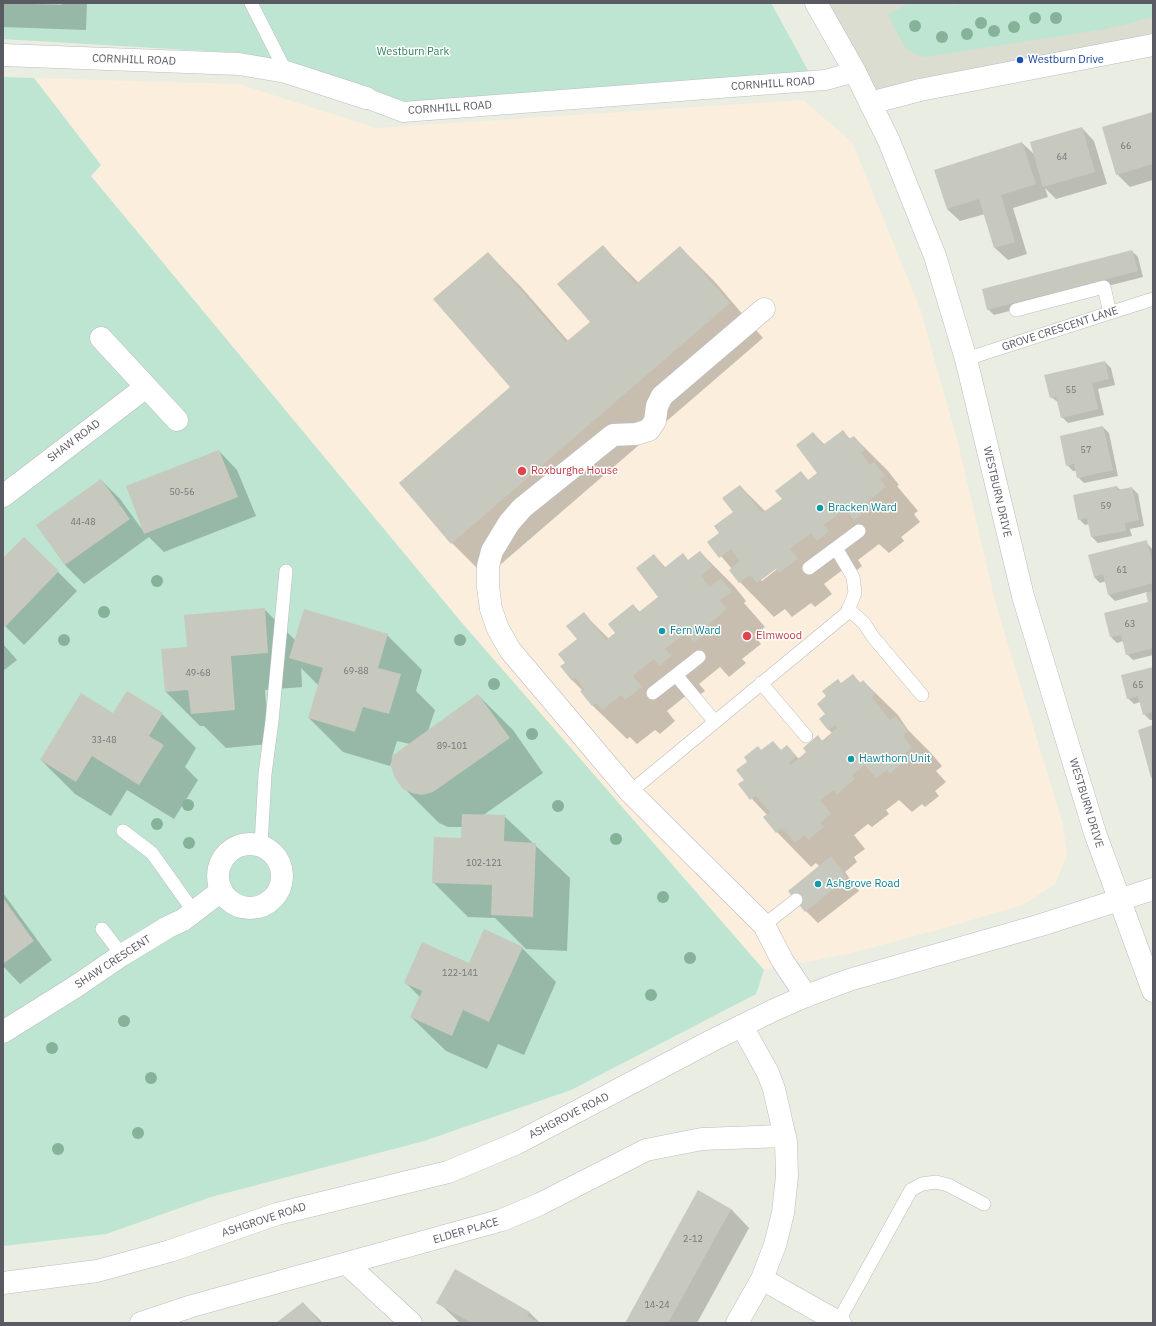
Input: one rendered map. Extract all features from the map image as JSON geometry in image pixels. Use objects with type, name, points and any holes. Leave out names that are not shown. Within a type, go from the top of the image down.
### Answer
[{"type":"street","name":"WESTBURN DRIVE","points":[[816,3],[855,72],[901,168],[935,256],[966,359],[1023,596],[1095,833],[1153,991]]},
{"type":"street","points":[[870,103],[920,90],[1153,45]]},
{"type":"street","name":"CORNHILL ROAD","points":[[3,55],[239,64],[286,72],[366,98],[403,112],[825,80],[855,72]]},
{"type":"street","points":[[764,309],[662,396],[657,406],[655,421],[649,430],[636,434],[613,435],[522,508],[509,523],[492,551],[488,566],[488,586],[491,609],[498,629],[510,650],[630,792],[764,925],[782,960],[806,996]]},
{"type":"street","points":[[101,338],[177,420]]},
{"type":"street","name":"SHAW ROAD","points":[[3,496],[146,387]]},
{"type":"street","points":[[248,843],[261,845],[275,854],[282,870],[280,887],[276,896],[257,908],[247,908],[236,905],[227,900],[221,891],[217,879],[219,866],[225,854],[236,846],[248,843]]},
{"type":"street","name":"ASHGROVE ROAD","points":[[3,1283],[97,1271],[170,1250],[277,1214],[448,1172],[517,1143],[742,1026],[806,996],[856,978],[1041,925],[1153,889]]},
{"type":"street","name":"SHAW CRESCENT","points":[[3,1032],[168,926],[183,920],[221,891]]},
{"type":"street","points":[[737,1323],[762,1279],[775,1245],[784,1213],[787,1176],[785,1136],[771,1081],[742,1026]]},
{"type":"street","name":"ELDER PLACE","points":[[141,1323],[192,1306],[502,1220],[540,1204],[646,1150],[702,1139],[785,1136]]},
{"type":"street","points":[[347,1264],[411,1323]]},
{"type":"street","points":[[762,1279],[839,1322]]},
{"type":"lane","points":[[251,3],[286,72]]},
{"type":"lane","points":[[1016,310],[1104,287],[1110,313]]},
{"type":"lane","name":"GROVE CRESCENT LANE","points":[[966,359],[1153,299]]},
{"type":"lane","points":[[809,568],[859,531]]},
{"type":"lane","points":[[630,792],[847,613],[855,593],[853,576],[836,548]]},
{"type":"lane","points":[[261,845],[265,774],[272,721],[286,571]]},
{"type":"lane","points":[[848,609],[864,623],[873,637],[922,695]]},
{"type":"lane","points":[[653,693],[699,657]]},
{"type":"lane","points":[[676,675],[715,722]]},
{"type":"lane","points":[[761,683],[806,736]]},
{"type":"lane","points":[[123,831],[152,853],[194,912]]},
{"type":"lane","points":[[764,925],[796,900]]},
{"type":"lane","points":[[102,929],[122,955]]},
{"type":"lane","points":[[839,1322],[911,1190],[922,1184],[936,1182],[948,1185],[984,1204]]},
{"type":"shaded area","points":[[816,3],[1153,3],[1153,45],[870,103]]},
{"type":"shaded area","points":[[34,78],[239,84],[376,128],[803,100],[852,142],[920,308],[958,443],[996,605],[1063,824],[1067,855],[1055,884],[1023,905],[848,954],[764,970],[462,623],[91,176],[101,165]]},
{"type":"green space","name":"Westburn Park","points":[[3,3],[771,3],[810,74],[407,102],[240,53],[3,39]]},
{"type":"green space","points":[[909,3],[951,3],[953,6],[959,3],[1153,3],[1153,17],[1106,29],[924,57],[913,53],[905,47],[888,15]]},
{"type":"green space","points":[[3,77],[34,78],[101,165],[91,176],[462,623],[764,970],[756,994],[571,1090],[424,1141],[211,1197],[106,1234],[3,1246]]},
{"type":"building","points":[[62,3],[62,5],[31,4]]},
{"type":"building","points":[[1153,112],[1153,164],[1116,175],[1102,127]]},
{"type":"building","points":[[1082,127],[1095,172],[1043,187],[1030,142]]},
{"type":"building","points":[[1022,142],[1036,184],[1001,195],[1015,242],[994,248],[979,199],[947,209],[934,170]]},
{"type":"building","name":"Roxburghe House","points":[[603,245],[636,284],[680,246],[730,303],[451,544],[399,483],[510,387],[433,299],[488,252],[566,342],[590,322],[557,284]]},
{"type":"building","points":[[1132,250],[1138,271],[987,310],[982,289]]},
{"type":"building","points":[[1105,361],[1109,379],[1092,383],[1098,409],[1061,418],[1056,397],[1050,398],[1044,375]]},
{"type":"building","points":[[1103,426],[1113,470],[1077,478],[1074,464],[1066,466],[1060,436]]},
{"type":"building","name":"Bracken Ward","points":[[843,430],[849,439],[854,436],[865,450],[861,453],[870,465],[874,462],[885,476],[880,479],[886,487],[867,502],[871,507],[854,520],[845,509],[824,525],[829,531],[817,541],[811,533],[790,549],[798,559],[779,573],[776,569],[757,583],[750,575],[739,583],[729,570],[740,561],[731,549],[719,558],[707,542],[719,533],[714,526],[733,512],[722,498],[740,485],[762,513],[782,499],[775,491],[801,471],[808,480],[817,473],[796,445],[813,432],[823,445]]},
{"type":"building","points":[[219,450],[238,497],[144,534],[126,486]]},
{"type":"building","points":[[101,479],[130,519],[65,565],[36,525]]},
{"type":"building","points":[[1117,486],[1118,490],[1132,487],[1139,520],[1125,523],[1126,531],[1091,537],[1087,518],[1078,520],[1073,495]]},
{"type":"building","points":[[24,537],[59,571],[5,627],[3,625],[3,558]]},
{"type":"building","points":[[1147,540],[1153,566],[1153,583],[1108,595],[1103,574],[1094,577],[1088,555]]},
{"type":"building","name":"Fern Ward","points":[[700,551],[712,566],[701,576],[710,587],[721,578],[732,592],[720,600],[727,609],[709,624],[712,629],[694,643],[686,633],[665,649],[671,656],[659,666],[654,659],[633,676],[642,687],[625,700],[621,695],[602,710],[596,703],[592,706],[580,691],[584,689],[575,677],[572,681],[560,666],[565,663],[558,654],[577,639],[566,626],[584,612],[606,640],[615,633],[608,624],[633,604],[639,612],[658,597],[636,568],[654,554],[664,568],[683,553],[688,560]]},
{"type":"building","points":[[1153,591],[1153,648],[1126,655],[1121,635],[1110,637],[1104,613],[1148,602],[1146,593]]},
{"type":"building","points":[[265,608],[268,653],[231,656],[235,710],[191,714],[188,690],[165,692],[161,649],[187,647],[184,615]]},
{"type":"building","points":[[304,609],[388,634],[378,668],[401,674],[389,714],[363,707],[355,732],[308,718],[323,668],[289,658]]},
{"type":"building","points":[[1153,667],[1153,712],[1143,715],[1138,696],[1127,699],[1121,675]]},
{"type":"building","name":"Hawthorn Unit","points":[[853,674],[860,683],[863,680],[875,694],[872,698],[890,720],[896,716],[908,731],[903,736],[912,748],[901,756],[905,761],[890,774],[887,770],[876,778],[865,765],[852,775],[855,779],[837,794],[834,790],[820,800],[831,814],[820,823],[824,827],[808,840],[805,835],[795,843],[782,828],[776,833],[763,817],[770,812],[756,796],[750,800],[738,784],[744,780],[736,770],[747,762],[744,757],[758,746],[761,750],[773,741],[781,750],[787,745],[796,756],[789,762],[791,765],[806,752],[803,748],[818,735],[822,741],[837,728],[835,725],[828,730],[819,719],[825,714],[817,704],[826,696],[822,691],[838,679],[841,683]]},
{"type":"building","points":[[127,691],[163,713],[149,736],[164,745],[139,785],[92,756],[76,782],[40,760],[81,693],[113,713]]},
{"type":"building","points":[[478,694],[510,738],[433,792],[422,795],[403,789],[395,778],[391,767],[392,756]]},
{"type":"building","points":[[1153,725],[1153,777],[1151,778],[1138,730]]},
{"type":"building","points":[[462,814],[505,815],[504,841],[536,843],[533,917],[491,915],[492,885],[432,883],[434,837],[461,838]]},
{"type":"building","name":"Ashgrove Road","points":[[831,856],[847,878],[805,912],[788,891]]},
{"type":"building","points":[[3,898],[34,941],[3,964]]},
{"type":"building","points":[[484,929],[523,947],[489,1022],[463,1010],[452,1036],[410,1017],[422,991],[404,983],[422,942],[469,963]]},
{"type":"building","points":[[698,1190],[731,1209],[668,1323],[625,1323]]},
{"type":"building","points":[[455,1269],[530,1312],[527,1316],[540,1323],[472,1323],[436,1303]]},
{"type":"building","points":[[303,1302],[320,1323],[276,1323]]},
{"type":"place","name":"Westburn Drive","points":[[1020,60]]},
{"type":"place","name":"Roxburghe House","points":[[522,471]]},
{"type":"place","name":"Bracken Ward","points":[[820,508]]},
{"type":"place","name":"Fern Ward","points":[[662,631]]},
{"type":"place","name":"Elmwood","points":[[747,636]]},
{"type":"place","name":"Hawthorn Unit","points":[[851,759]]},
{"type":"place","name":"Ashgrove Road","points":[[818,884]]}]
